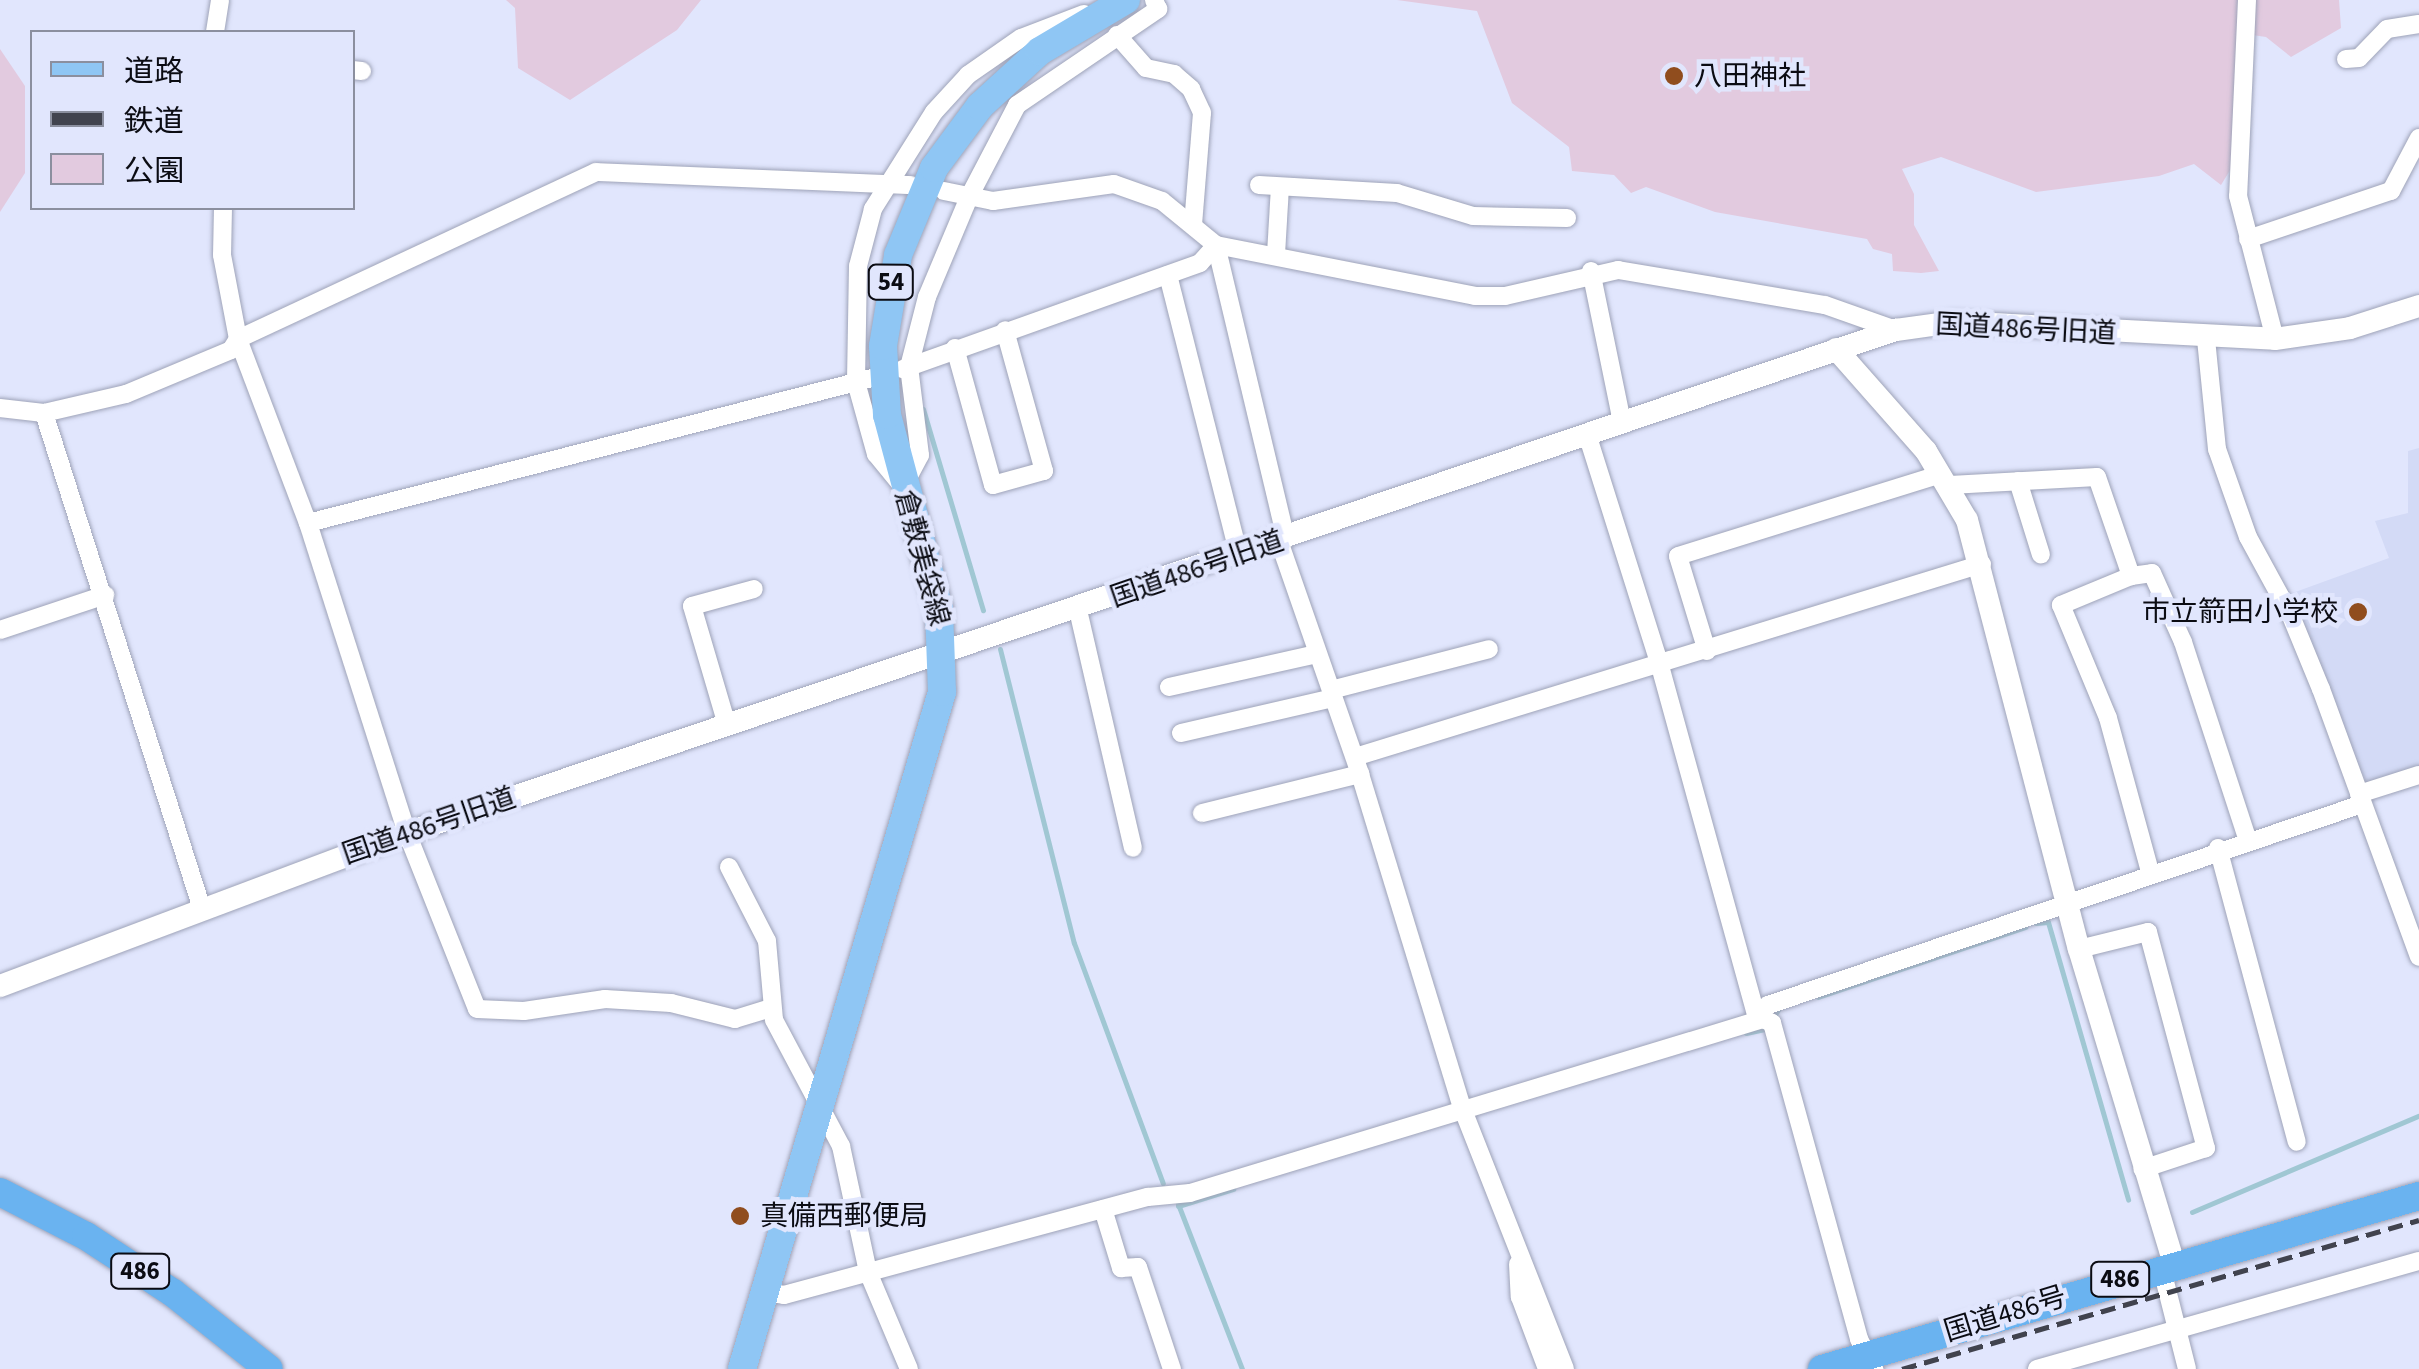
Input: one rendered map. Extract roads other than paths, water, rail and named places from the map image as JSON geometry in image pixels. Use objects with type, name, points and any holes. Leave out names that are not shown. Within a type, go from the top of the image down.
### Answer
[{"type":"highway","name":"486","points":[[0,1192],[86,1236],[173,1293],[269,1369]]},
{"type":"highway","name":"国道486号","points":[[1822,1369],[1870,1362],[2167,1264],[2419,1196]]},
{"type":"main road","name":"倉敷美袋線","points":[[742,1369],[936,722],[945,654],[939,608],[886,415],[883,346],[892,277],[921,194],[961,130],[1014,74],[1125,1]]},
{"type":"street","points":[[215,30],[220,0]]},
{"type":"street","points":[[1125,1],[1021,38],[968,75],[887,180],[858,266],[864,380],[876,454],[903,487],[920,455],[904,368],[927,297],[969,197],[1017,105],[1158,9],[1154,0]]},
{"type":"street","points":[[2247,0],[2238,196],[2275,338]]},
{"type":"street","points":[[2346,60],[2359,58],[2388,29],[2419,24]]},
{"type":"street","points":[[1117,36],[1146,68],[1174,74],[1191,88],[1202,114],[1193,224]]},
{"type":"street","points":[[2248,240],[2390,191],[2419,138]]},
{"type":"street","points":[[0,408],[44,414],[126,394],[231,350],[238,339],[596,172],[887,180],[911,184]]},
{"type":"street","points":[[944,191],[993,201],[1114,184],[1162,200],[1216,245],[1475,296],[1505,296],[1590,272],[1618,270],[1825,306],[1896,330]]},
{"type":"street","points":[[1258,185],[1397,193],[1473,216],[1567,218]]},
{"type":"street","points":[[1276,254],[1280,187]]},
{"type":"street","points":[[223,210],[222,255],[238,339],[308,523],[407,832],[477,1009],[524,1011],[605,1000],[671,1003],[735,1019],[771,1008]]},
{"type":"street","points":[[904,368],[1200,263],[1216,245]]},
{"type":"street","points":[[1216,245],[1282,540],[1317,654],[1358,765],[1465,1114],[1565,1369]]},
{"type":"street","points":[[1590,272],[1622,422]]},
{"type":"street","points":[[1168,275],[1239,555]]},
{"type":"street","name":"国道486号旧道","points":[[0,986],[407,832],[1078,610],[1896,330],[1954,322],[2206,338],[2275,338],[2350,328],[2419,306]]},
{"type":"street","points":[[955,348],[993,485],[1044,471],[1005,330]]},
{"type":"street","points":[[2206,338],[2217,449],[2248,537],[2291,616],[2419,957]]},
{"type":"street","points":[[1836,349],[1946,480],[1982,564],[2066,902],[2167,1264],[2188,1369]]},
{"type":"street","points":[[308,523],[864,380]]},
{"type":"street","points":[[44,414],[105,595],[202,909]]},
{"type":"street","points":[[1586,434],[1870,1362]]},
{"type":"street","points":[[1706,650],[1678,556],[1946,480],[2097,477],[2130,576]]},
{"type":"street","points":[[2018,481],[2041,555]]},
{"type":"street","points":[[1202,813],[1982,564]]},
{"type":"street","points":[[2150,872],[2108,718],[2061,606],[2130,576],[2152,573],[2183,642],[2247,838]]},
{"type":"street","points":[[727,725],[692,606],[754,588]]},
{"type":"street","points":[[0,630],[105,595]]},
{"type":"street","points":[[1078,610],[1133,848]]},
{"type":"street","points":[[1181,733],[1489,649]]},
{"type":"street","points":[[1169,688],[1317,654]]},
{"type":"street","points":[[1766,1020],[1768,1005],[2419,775]]},
{"type":"street","points":[[2218,848],[2297,1142]]},
{"type":"street","points":[[729,867],[767,941],[771,1008],[846,1161],[868,1272],[910,1369]]},
{"type":"street","points":[[2079,949],[2148,932],[2206,1148],[2142,1170]]},
{"type":"street","points":[[765,1292],[784,1294],[1104,1209],[1190,1193],[1465,1114],[1766,1020]]},
{"type":"street","points":[[1104,1209],[1122,1268],[1138,1267],[1172,1369]]},
{"type":"street","points":[[1518,1250],[1520,1297],[1547,1369]]},
{"type":"street","points":[[2037,1369],[2179,1332],[2419,1261]]},
{"type":"waterway","points":[[923,409],[983,610]]},
{"type":"waterway","points":[[1000,649],[1074,943],[1163,1183]]},
{"type":"waterway","points":[[2036,923],[2048,922],[2128,1200]]},
{"type":"waterway","points":[[1818,997],[2025,927]]},
{"type":"waterway","points":[[1746,1033],[1765,1029],[1779,1008]]},
{"type":"waterway","points":[[2192,1212],[2418,1116]]},
{"type":"waterway","points":[[1178,1206],[1233,1189]]},
{"type":"waterway","points":[[1178,1204],[1242,1369]]},
{"type":"railway","points":[[1902,1369],[2419,1220]]},
{"type":"place","name":"八田神社","points":[[1674,76]]},
{"type":"place","name":"市立箭田小学校","points":[[2358,612]]},
{"type":"place","name":"真備西郵便局","points":[[740,1216]]}]
